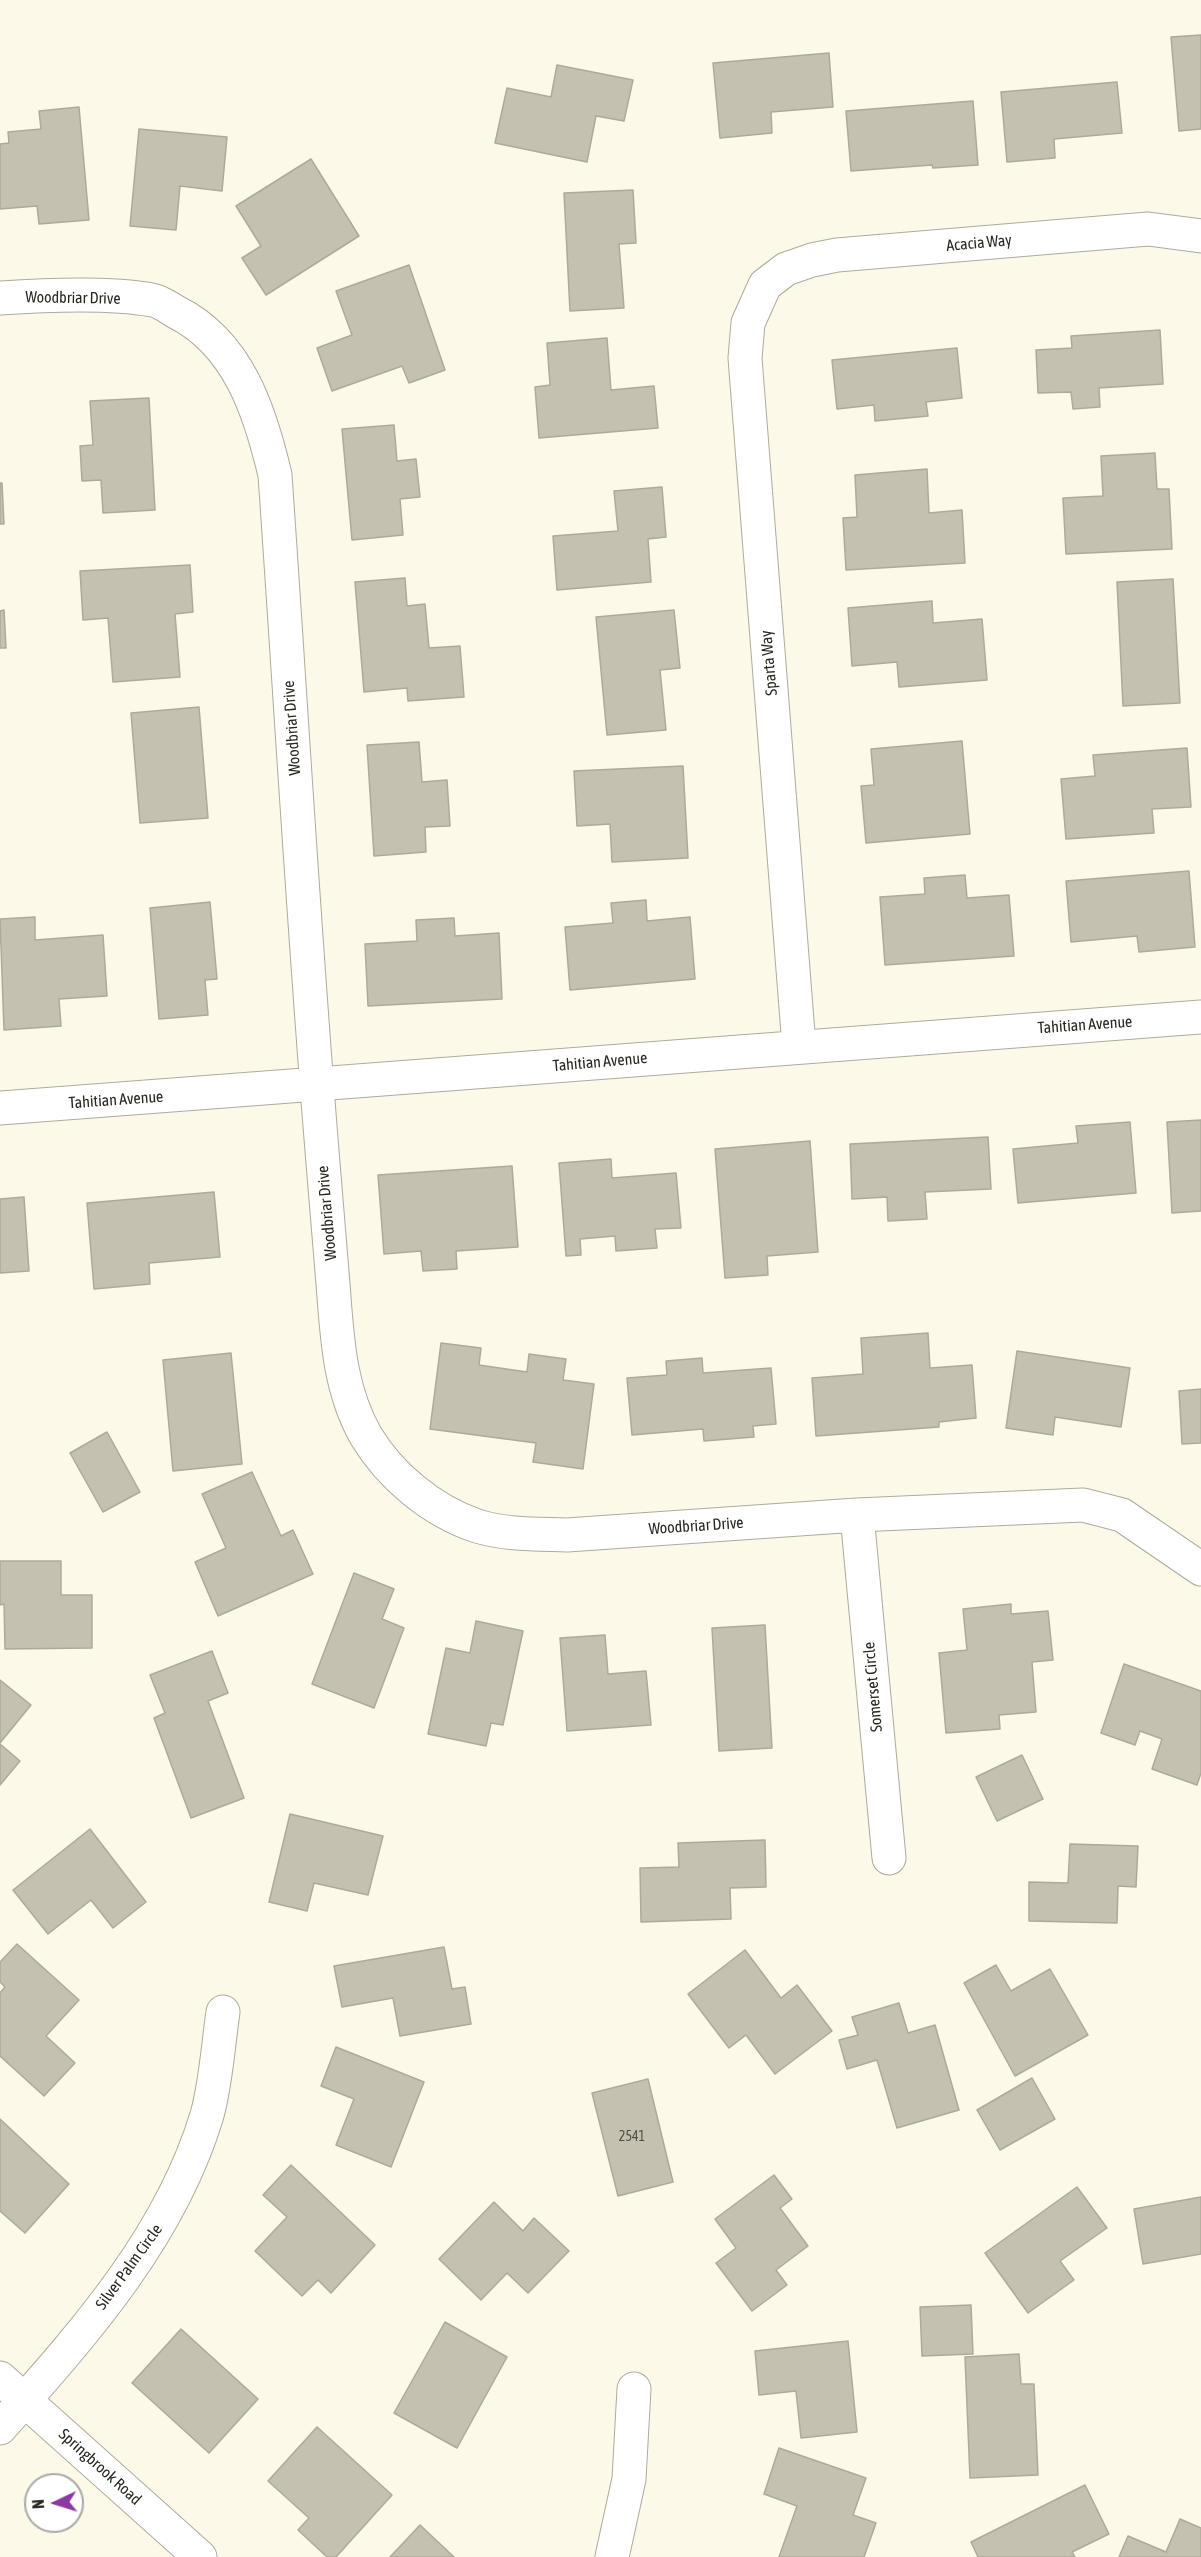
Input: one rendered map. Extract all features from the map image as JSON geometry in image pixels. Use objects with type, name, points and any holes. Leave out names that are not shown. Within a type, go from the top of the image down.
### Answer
[{"type":"street","name":"Acacia Way","points":[[765,285],[786,269],[837,255],[1148,229],[1201,237]]},
{"type":"street","name":"Sparta Way","points":[[765,285],[748,323],[745,358],[799,1046]]},
{"type":"street","name":"Woodbriar Drive","points":[[0,298],[90,296],[153,300],[196,322],[224,351],[248,389],[263,425],[275,474],[316,1085],[338,1352],[350,1402],[367,1437],[388,1467],[414,1490],[444,1511],[478,1526],[521,1534],[567,1535],[857,1515],[1083,1505],[1122,1515],[1201,1569]]},
{"type":"street","name":"Tahitian Avenue","points":[[0,1108],[1201,1017]]},
{"type":"street","name":"Somerset Circle","points":[[857,1515],[889,1858]]},
{"type":"street","name":"Silver Palm Circle","points":[[0,2428],[64,2355],[144,2251],[173,2201],[207,2114],[223,2012]]},
{"type":"street","name":"Springbrook Road","points":[[0,2378],[200,2557]]},
{"type":"street","points":[[612,2557],[629,2478],[634,2389]]},
{"type":"building","points":[[1201,35],[1201,129],[1179,131],[1171,37]]},
{"type":"building","points":[[829,53],[833,107],[771,112],[772,133],[720,138],[713,63]]},
{"type":"building","points":[[557,65],[633,80],[624,121],[596,116],[587,162],[495,143],[507,88],[551,97]]},
{"type":"building","points":[[1117,82],[1122,133],[1054,139],[1055,158],[1007,162],[1001,92]]},
{"type":"building","points":[[973,101],[978,165],[933,168],[932,165],[851,171],[846,111]]},
{"type":"building","points":[[79,107],[89,220],[39,224],[37,206],[0,209],[0,144],[9,143],[8,132],[41,129],[39,111]]},
{"type":"building","points":[[139,129],[227,137],[222,191],[180,186],[176,230],[130,226]]},
{"type":"building","points":[[311,159],[359,236],[266,295],[242,258],[261,246],[236,206]]},
{"type":"building","points":[[633,190],[636,243],[619,244],[624,308],[570,311],[564,193]]},
{"type":"building","points":[[409,265],[445,370],[409,383],[402,366],[332,391],[317,348],[352,335],[336,291]]},
{"type":"building","points":[[1160,330],[1163,384],[1099,388],[1100,407],[1073,409],[1071,392],[1038,393],[1036,350],[1072,348],[1071,336]]},
{"type":"building","points":[[607,338],[611,390],[654,386],[658,428],[539,438],[535,387],[550,385],[547,343]]},
{"type":"building","points":[[957,348],[962,398],[926,402],[928,416],[875,421],[874,405],[837,409],[832,360]]},
{"type":"building","points":[[149,398],[155,510],[103,513],[101,480],[82,481],[80,446],[93,445],[90,401]]},
{"type":"building","points":[[394,425],[397,461],[416,459],[420,497],[400,499],[403,535],[352,540],[342,429]]},
{"type":"building","points":[[1155,453],[1157,489],[1169,489],[1172,549],[1066,554],[1063,498],[1103,496],[1101,456]]},
{"type":"building","points":[[927,469],[929,513],[962,510],[965,563],[846,570],[843,518],[857,517],[855,475]]},
{"type":"building","points":[[0,483],[2,483],[4,524],[0,524]]},
{"type":"building","points":[[662,487],[666,537],[648,539],[651,582],[557,590],[553,536],[618,531],[614,491]]},
{"type":"building","points":[[190,565],[193,612],[175,614],[180,677],[113,682],[108,618],[83,620],[80,571]]},
{"type":"building","points":[[405,578],[407,606],[425,604],[429,648],[460,646],[464,697],[408,701],[407,688],[364,692],[355,582]]},
{"type":"building","points":[[1173,579],[1180,703],[1123,706],[1117,582]]},
{"type":"building","points":[[932,601],[933,623],[982,619],[987,680],[899,687],[897,662],[852,666],[848,608]]},
{"type":"building","points":[[4,610],[6,648],[0,648],[0,611]]},
{"type":"building","points":[[674,610],[680,668],[660,670],[666,730],[607,735],[596,617]]},
{"type":"building","points":[[199,707],[208,818],[140,823],[131,713]]},
{"type":"building","points":[[962,741],[970,834],[866,843],[861,786],[874,785],[871,749]]},
{"type":"building","points":[[419,742],[422,782],[447,780],[450,826],[425,827],[426,852],[374,856],[367,745]]},
{"type":"building","points":[[1187,748],[1191,807],[1152,809],[1154,833],[1066,839],[1061,779],[1095,776],[1093,755]]},
{"type":"building","points":[[683,766],[688,858],[612,862],[610,824],[577,826],[574,771]]},
{"type":"building","points":[[1189,871],[1195,947],[1139,952],[1137,936],[1071,942],[1066,881]]},
{"type":"building","points":[[965,875],[967,898],[1009,895],[1014,956],[885,965],[880,897],[925,894],[924,878]]},
{"type":"building","points":[[646,900],[647,921],[690,917],[695,979],[570,990],[565,927],[613,923],[611,903]]},
{"type":"building","points":[[210,902],[217,979],[205,980],[208,1015],[159,1019],[150,908]]},
{"type":"building","points":[[35,917],[35,940],[103,935],[107,996],[59,999],[61,1026],[4,1030],[0,919]]},
{"type":"building","points":[[454,918],[455,936],[499,933],[502,999],[368,1006],[365,944],[417,941],[416,920]]},
{"type":"building","points":[[1201,1120],[1201,1211],[1172,1213],[1167,1122]]},
{"type":"building","points":[[1130,1122],[1136,1193],[1018,1203],[1013,1149],[1078,1143],[1076,1126]]},
{"type":"building","points":[[988,1137],[991,1189],[925,1192],[927,1219],[888,1221],[887,1197],[852,1199],[850,1144]]},
{"type":"building","points":[[810,1141],[818,1252],[767,1256],[768,1275],[725,1278],[715,1149]]},
{"type":"building","points":[[611,1159],[612,1178],[676,1173],[681,1228],[655,1229],[657,1248],[616,1251],[615,1236],[580,1239],[581,1255],[566,1256],[559,1163]]},
{"type":"building","points":[[512,1166],[518,1247],[456,1251],[457,1269],[423,1271],[421,1251],[384,1254],[378,1175]]},
{"type":"building","points":[[214,1192],[220,1257],[149,1263],[150,1284],[94,1289],[87,1203]]},
{"type":"building","points":[[24,1197],[29,1271],[0,1273],[0,1199]]},
{"type":"building","points":[[928,1333],[930,1368],[972,1365],[976,1418],[939,1422],[939,1427],[816,1436],[812,1378],[863,1374],[861,1338]]},
{"type":"building","points":[[441,1343],[481,1348],[479,1365],[527,1372],[529,1354],[566,1359],[563,1380],[594,1384],[583,1469],[533,1462],[536,1443],[430,1429]]},
{"type":"building","points":[[1017,1351],[1130,1368],[1121,1427],[1055,1417],[1053,1435],[1006,1428]]},
{"type":"building","points":[[231,1353],[242,1464],[173,1471],[163,1360]]},
{"type":"building","points":[[702,1358],[703,1373],[771,1368],[776,1424],[753,1426],[754,1437],[704,1441],[703,1429],[632,1435],[627,1378],[667,1375],[666,1361]]},
{"type":"building","points":[[1201,1389],[1201,1443],[1182,1444],[1179,1391]]},
{"type":"building","points":[[107,1432],[140,1492],[103,1512],[70,1453]]},
{"type":"building","points":[[252,1472],[281,1536],[293,1530],[313,1574],[218,1616],[195,1562],[226,1548],[202,1494]]},
{"type":"building","points":[[0,1561],[61,1561],[61,1595],[92,1595],[92,1648],[5,1649],[4,1604],[0,1605]]},
{"type":"building","points":[[354,1573],[394,1589],[382,1619],[404,1628],[374,1708],[312,1684]]},
{"type":"building","points":[[1011,1604],[1011,1614],[1048,1611],[1053,1660],[1032,1662],[1036,1712],[999,1715],[1000,1729],[946,1733],[939,1653],[967,1650],[963,1609]]},
{"type":"building","points":[[476,1621],[523,1631],[503,1725],[491,1723],[486,1746],[428,1734],[446,1648],[470,1653]]},
{"type":"building","points":[[765,1625],[772,1748],[719,1751],[712,1628]]},
{"type":"building","points":[[605,1635],[608,1674],[646,1671],[651,1725],[567,1731],[560,1638]]},
{"type":"building","points":[[212,1651],[228,1693],[208,1701],[244,1798],[191,1818],[154,1718],[165,1713],[150,1675]]},
{"type":"building","points":[[1124,1664],[1201,1691],[1201,1773],[1197,1785],[1152,1769],[1162,1739],[1140,1731],[1135,1745],[1101,1733]]},
{"type":"building","points":[[0,1680],[31,1705],[0,1743]]},
{"type":"building","points":[[0,1744],[20,1761],[0,1785]]},
{"type":"building","points":[[1022,1755],[1043,1799],[997,1821],[976,1777]]},
{"type":"building","points":[[290,1814],[383,1836],[368,1895],[314,1883],[307,1911],[269,1902]]},
{"type":"building","points":[[90,1829],[146,1902],[113,1928],[91,1900],[48,1934],[13,1890]]},
{"type":"building","points":[[765,1840],[766,1887],[730,1888],[731,1919],[641,1922],[640,1868],[679,1867],[678,1843]]},
{"type":"building","points":[[1070,1844],[1138,1846],[1136,1887],[1118,1886],[1117,1923],[1029,1921],[1029,1882],[1068,1883]]},
{"type":"building","points":[[17,1944],[79,2000],[46,2036],[75,2063],[44,2096],[0,2056],[0,1993],[5,1987],[0,1982],[0,1962]]},
{"type":"building","points":[[444,1947],[452,1989],[465,1987],[471,2024],[400,2036],[393,1998],[342,2007],[334,1966]]},
{"type":"building","points":[[745,1950],[781,1998],[797,1985],[832,2031],[775,2074],[746,2035],[729,2048],[688,1994]]},
{"type":"building","points":[[996,1965],[1011,1991],[1050,1969],[1088,2035],[1015,2076],[964,1983]]},
{"type":"building","points":[[899,2003],[908,2033],[935,2025],[959,2110],[897,2128],[877,2060],[847,2069],[839,2040],[858,2035],[852,2017]]},
{"type":"building","points":[[336,2047],[424,2082],[391,2167],[336,2145],[354,2099],[321,2086]]},
{"type":"building","points":[[1032,2078],[1055,2119],[1000,2150],[977,2110]]},
{"type":"building","points":[[648,2079],[673,2182],[618,2196],[592,2093]]},
{"type":"building","points":[[0,2119],[69,2184],[25,2233],[0,2211]]},
{"type":"building","points":[[291,2165],[375,2245],[331,2293],[318,2280],[302,2296],[255,2251],[287,2217],[263,2195]]},
{"type":"building","points":[[774,2175],[792,2199],[780,2208],[808,2246],[776,2270],[787,2285],[752,2311],[716,2263],[736,2248],[715,2219]]},
{"type":"building","points":[[1077,2187],[1107,2228],[1060,2261],[1074,2280],[1028,2313],[985,2253]]},
{"type":"building","points":[[1201,2197],[1201,2254],[1143,2264],[1134,2209]]},
{"type":"building","points":[[494,2202],[523,2231],[534,2218],[569,2251],[528,2293],[507,2273],[481,2300],[439,2259]]},
{"type":"building","points":[[971,2305],[973,2354],[922,2356],[920,2307]]},
{"type":"building","points":[[445,2322],[507,2357],[457,2448],[394,2413]]},
{"type":"building","points":[[181,2329],[258,2399],[209,2453],[132,2383]]},
{"type":"building","points":[[848,2341],[857,2432],[801,2438],[796,2391],[759,2395],[755,2351]]},
{"type":"building","points":[[1019,2354],[1021,2384],[1034,2384],[1038,2475],[970,2478],[965,2357]]},
{"type":"building","points":[[317,2427],[392,2495],[336,2557],[327,2557],[298,2530],[309,2518],[268,2481]]},
{"type":"building","points":[[779,2448],[866,2478],[853,2515],[876,2523],[864,2557],[779,2557],[797,2506],[764,2494]]},
{"type":"building","points":[[1085,2485],[1109,2534],[1072,2552],[1075,2557],[978,2557],[971,2542]]},
{"type":"building","points":[[1180,2519],[1201,2528],[1201,2557],[1119,2557],[1128,2536],[1166,2552]]},
{"type":"building","points":[[420,2525],[454,2557],[390,2557]]}]
